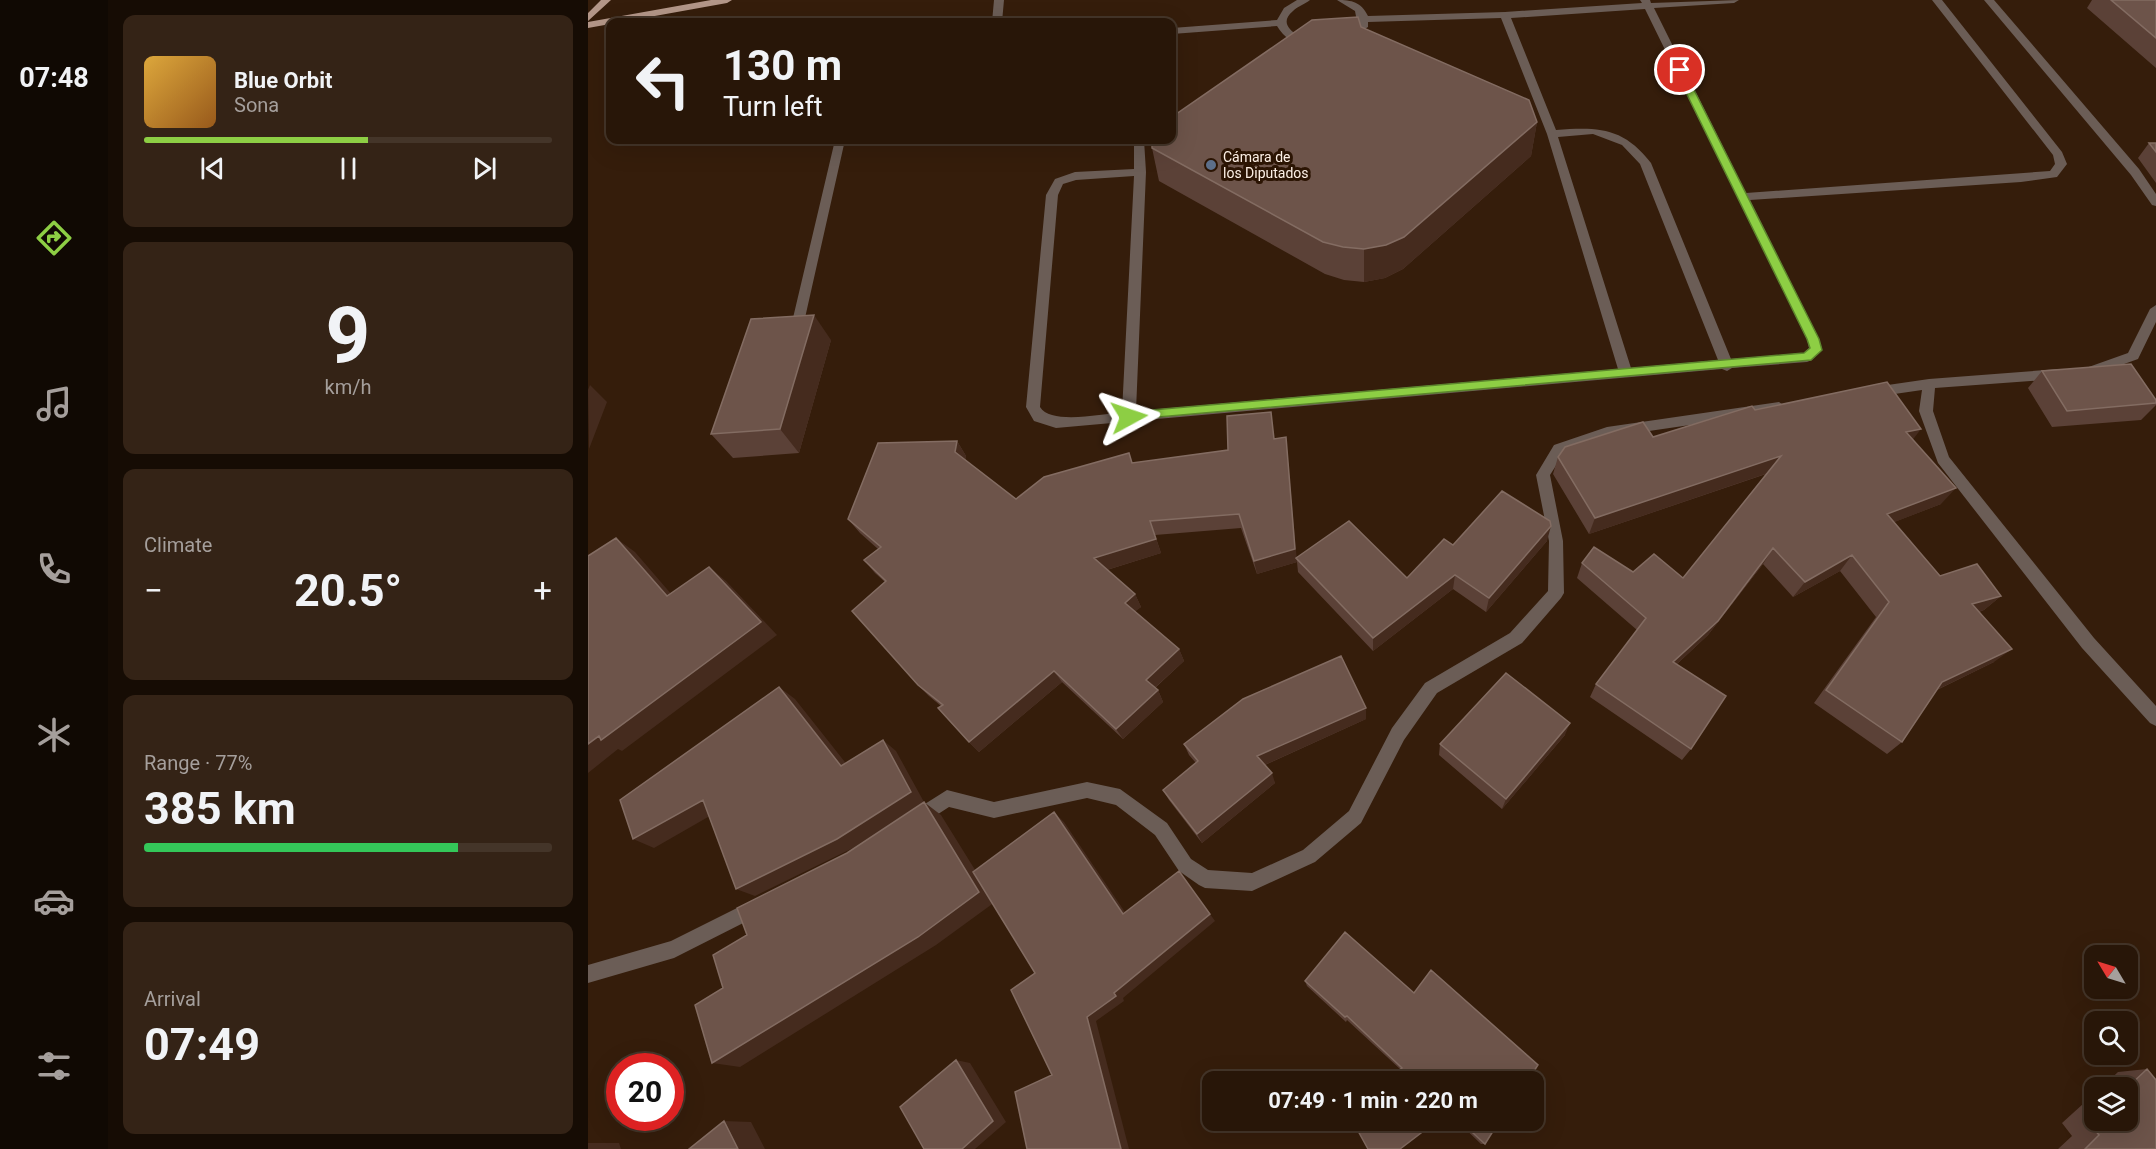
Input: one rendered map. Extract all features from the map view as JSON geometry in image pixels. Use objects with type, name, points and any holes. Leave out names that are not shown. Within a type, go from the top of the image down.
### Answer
[{"type":"main road","points":[[588,18],[606,0]]},
{"type":"main road","points":[[627,18],[727,0]]},
{"type":"main road","points":[[588,25],[606,22]]},
{"type":"street","points":[[997,18],[999,0]]},
{"type":"street","points":[[1305,0],[1287,9],[1280,23],[1284,31],[1292,38],[1318,44]]},
{"type":"street","points":[[1342,0],[1355,5],[1362,12],[1365,19],[1363,27],[1357,34]]},
{"type":"street","points":[[1365,19],[1505,15],[1646,3],[1734,0]]},
{"type":"street","points":[[1742,197],[2010,179],[2053,174],[2061,164],[2058,154],[1937,0]]},
{"type":"street","points":[[1989,0],[2135,172],[2156,202]]},
{"type":"street","points":[[1140,172],[1075,176],[1059,182],[1052,195],[1034,407],[1039,417],[1056,423],[1727,366],[1807,357],[1816,350],[1813,339],[1646,3]]},
{"type":"street","points":[[1505,15],[1552,134],[1626,374]]},
{"type":"street","points":[[1176,31],[1280,23]]},
{"type":"street","points":[[1552,134],[1594,130],[1626,143],[1645,163],[1727,366]]},
{"type":"street","points":[[799,318],[839,144]]},
{"type":"street","points":[[1129,417],[1140,172],[1139,144]]},
{"type":"street","points":[[1860,394],[1929,384],[2091,371],[2133,356],[2156,309]]},
{"type":"street","points":[[1929,384],[1926,411],[1943,459],[2088,643],[2156,718]]},
{"type":"street","points":[[898,831],[947,798],[994,810],[1087,790],[1120,797],[1161,829],[1185,865],[1205,879],[1252,882],[1309,856],[1355,818],[1398,734],[1431,688],[1516,638],[1556,593],[1556,541],[1543,475],[1559,449],[1607,432],[1791,405]]},
{"type":"street","points":[[588,974],[674,948],[777,897]]},
{"type":"building","points":[[2111,0],[2156,0],[2156,38]]},
{"type":"building","name":"Cámara de los Diputados","points":[[1358,17],[1361,27],[1529,100],[1537,122],[1404,237],[1386,245],[1364,249],[1323,242],[1152,148],[1152,144],[1176,144],[1176,114],[1312,20]]},
{"type":"building","points":[[2149,143],[2156,143],[2156,152]]},
{"type":"building","points":[[814,315],[780,429],[711,434],[751,319]]},
{"type":"building","points":[[2131,364],[2156,403],[2067,411],[2042,371]]},
{"type":"building","points":[[1887,382],[1921,429],[1906,432],[1956,488],[1887,514],[1940,576],[1977,564],[2001,596],[1972,604],[2012,649],[1942,682],[1902,742],[1826,690],[1889,602],[1852,555],[1805,582],[1773,548],[1718,621],[1673,662],[1726,696],[1691,749],[1596,684],[1646,618],[1582,563],[1594,547],[1633,572],[1654,554],[1683,578],[1781,456],[1595,518],[1558,457],[1565,447],[1643,422],[1653,437],[1752,406],[1755,410]]},
{"type":"building","points":[[1271,412],[1274,439],[1286,437],[1295,549],[1254,561],[1239,514],[1150,521],[1156,539],[1094,558],[1135,594],[1125,603],[1179,649],[1146,680],[1158,690],[1116,729],[1054,671],[969,742],[938,708],[943,705],[918,685],[852,611],[886,581],[864,560],[881,547],[848,519],[878,443],[957,441],[955,452],[1016,499],[1044,477],[1129,453],[1132,463],[1228,450],[1227,416]]},
{"type":"building","points":[[1502,491],[1550,521],[1551,526],[1489,598],[1455,575],[1373,638],[1296,558],[1349,521],[1407,578],[1444,539],[1453,545]]},
{"type":"building","points":[[616,538],[667,596],[709,567],[761,622],[601,740],[599,736],[588,744],[588,556]]},
{"type":"building","points":[[1341,656],[1366,708],[1257,756],[1272,773],[1197,834],[1163,790],[1198,761],[1184,744],[1243,699]]},
{"type":"building","points":[[1506,673],[1570,723],[1506,799],[1440,744]]},
{"type":"building","points":[[779,687],[841,766],[883,740],[911,792],[837,839],[736,889],[703,800],[633,839],[620,800]]},
{"type":"building","points":[[924,802],[979,892],[918,937],[712,1063],[695,1005],[723,988],[713,955],[747,935],[737,908],[847,853]]},
{"type":"building","points":[[1054,812],[1123,914],[1179,871],[1210,914],[1114,993],[1116,996],[1087,1017],[1121,1149],[1027,1149],[1015,1092],[1052,1075],[1011,990],[1035,973],[973,872]]},
{"type":"building","points":[[1345,932],[1414,993],[1431,970],[1538,1065],[1534,1071],[1398,1071],[1402,1068],[1347,1016],[1345,1017],[1305,981]]},
{"type":"building","points":[[956,1060],[993,1121],[962,1149],[924,1149],[900,1107]]},
{"type":"building","points":[[2147,1069],[2156,1080],[2156,1149],[2085,1149],[2099,1135],[2096,1131],[2138,1131],[2138,1078]]},
{"type":"building","points":[[724,1121],[738,1149],[689,1149]]},
{"type":"building","points":[[1358,1131],[1424,1131],[1400,1149],[1368,1149]]},
{"type":"building","points":[[1471,1131],[1493,1131],[1485,1144]]},
{"type":"place","name":"Cámara de los Diputados","points":[[1211,165]]},
{"type":"route","points":[[1129,417],[1807,357],[1816,350],[1813,339],[1680,70]]}]
